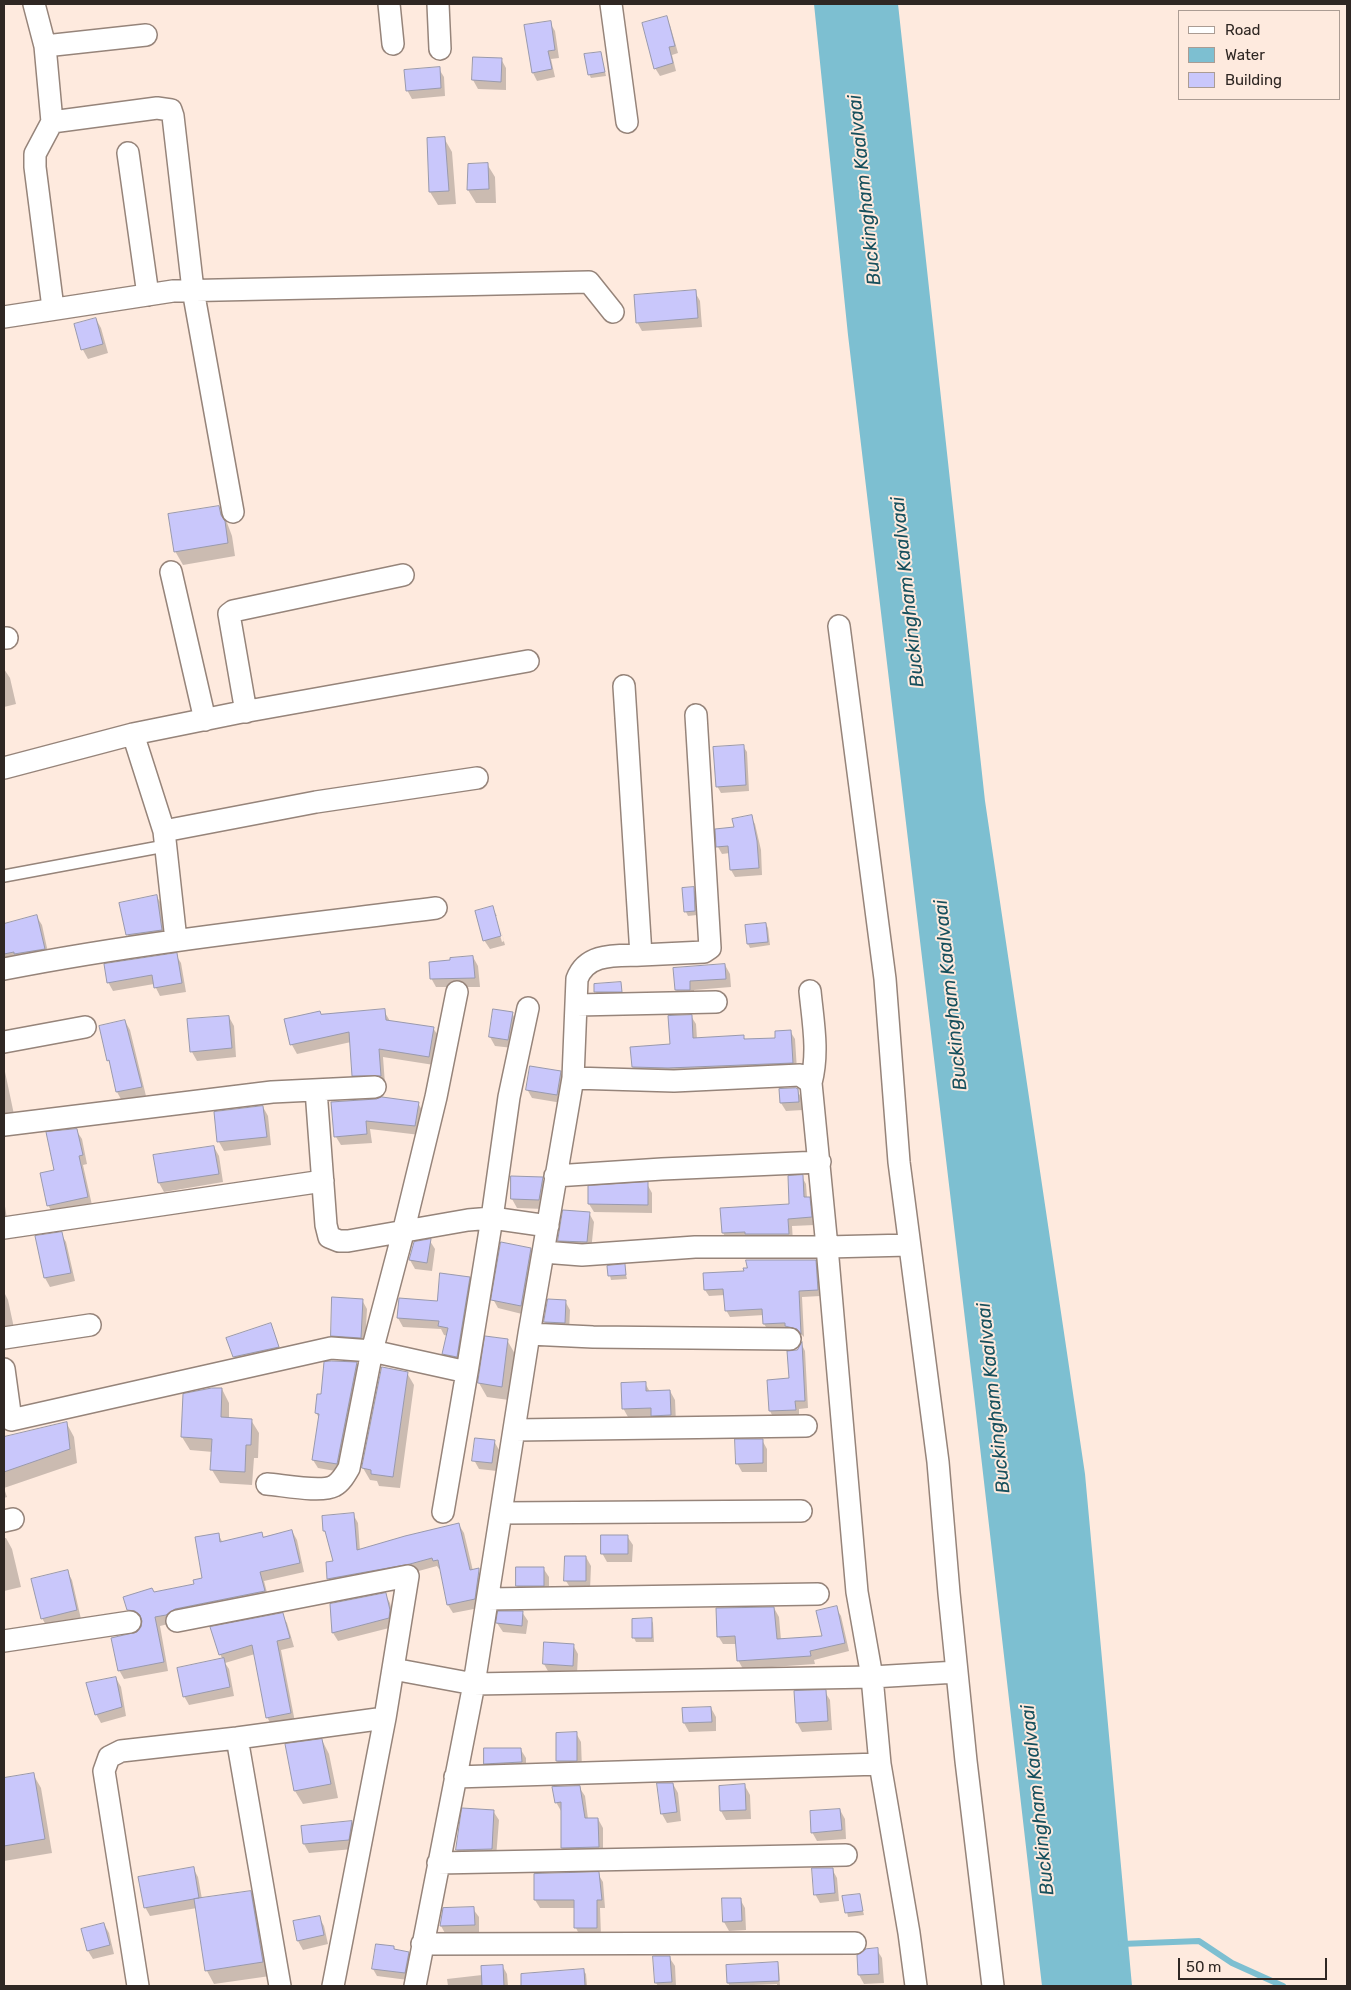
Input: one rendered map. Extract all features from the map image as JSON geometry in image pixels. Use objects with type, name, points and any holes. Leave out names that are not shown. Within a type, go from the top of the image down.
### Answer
[{"type":"street","points":[[34,4],[45,46],[52,122],[35,154],[35,167],[53,308]]},
{"type":"street","points":[[389,4],[393,44]]},
{"type":"street","points":[[438,4],[440,49]]},
{"type":"street","points":[[611,4],[627,122]]},
{"type":"street","points":[[45,46],[146,35]]},
{"type":"street","points":[[52,122],[157,108],[170,110],[174,120],[193,290],[233,512]]},
{"type":"street","points":[[128,153],[148,295]]},
{"type":"street","points":[[4,317],[53,308],[193,290],[588,282],[613,312]]},
{"type":"street","points":[[171,572],[204,720]]},
{"type":"street","points":[[246,712],[229,614],[233,611],[403,575]]},
{"type":"street","points":[[839,626],[885,979],[899,1162],[938,1462],[957,1672],[993,1986]]},
{"type":"street","points":[[4,768],[133,734],[528,661]]},
{"type":"street","points":[[624,686],[641,955]]},
{"type":"street","points":[[415,1986],[474,1684],[529,1334],[573,1078],[577,979],[586,964],[604,957],[704,952],[710,948],[696,716]]},
{"type":"street","points":[[133,734],[165,838],[176,940]]},
{"type":"street","points":[[165,838],[316,802],[477,778]]},
{"type":"street","points":[[4,969],[66,957],[176,940],[436,908]]},
{"type":"street","points":[[810,991],[816,1045],[811,1096],[820,1162],[821,1192],[828,1247],[857,1592],[872,1677],[880,1764],[909,1933],[916,1986]]},
{"type":"street","points":[[267,1484],[319,1488],[332,1487],[342,1480],[349,1468],[372,1351],[436,1097],[457,992]]},
{"type":"street","points":[[577,1005],[716,1002]]},
{"type":"street","points":[[443,1512],[492,1218],[510,1097],[528,1008]]},
{"type":"street","points":[[4,1042],[86,1027]]},
{"type":"street","points":[[573,1078],[674,1081],[800,1076],[811,1083]]},
{"type":"street","points":[[4,1125],[272,1092],[375,1087]]},
{"type":"street","points":[[316,1090],[326,1225],[329,1237],[339,1241],[348,1241],[403,1233],[426,1226],[492,1218],[548,1226]]},
{"type":"street","points":[[556,1176],[820,1162]]},
{"type":"street","points":[[4,1228],[323,1180]]},
{"type":"street","points":[[543,1252],[582,1255],[695,1247],[909,1245]]},
{"type":"street","points":[[4,1338],[90,1325]]},
{"type":"street","points":[[529,1334],[593,1337],[790,1339]]},
{"type":"street","points":[[4,1369],[11,1420],[331,1348],[372,1351],[467,1372]]},
{"type":"street","points":[[515,1430],[806,1426]]},
{"type":"street","points":[[501,1513],[801,1512]]},
{"type":"street","points":[[177,1621],[408,1576],[385,1718],[333,1986]]},
{"type":"street","points":[[488,1599],[818,1594]]},
{"type":"street","points":[[4,1640],[130,1622]]},
{"type":"street","points":[[393,1669],[474,1684],[872,1677],[957,1672]]},
{"type":"street","points":[[138,1986],[104,1772],[108,1756],[121,1751],[385,1718]]},
{"type":"street","points":[[237,1738],[280,1986]]},
{"type":"street","points":[[456,1778],[880,1764]]},
{"type":"street","points":[[438,1863],[846,1855]]},
{"type":"street","points":[[422,1944],[855,1943]]},
{"type":"lane","points":[[4,876],[165,838]]},
{"type":"water","name":"Buckingham Kaalvaai","points":[[814,4],[898,4],[985,801],[1085,1474],[1132,1986],[1042,1986],[848,335]]},
{"type":"building","points":[[667,16],[675,46],[669,47],[673,63],[654,69],[642,23]]},
{"type":"building","points":[[551,21],[555,50],[548,51],[552,69],[532,73],[524,25]]},
{"type":"building","points":[[601,52],[605,72],[588,75],[584,54]]},
{"type":"building","points":[[473,57],[502,58],[501,82],[472,80]]},
{"type":"building","points":[[440,67],[441,88],[406,91],[404,70]]},
{"type":"building","points":[[445,137],[449,191],[429,192],[427,138]]},
{"type":"building","points":[[488,163],[489,189],[467,190],[468,164]]},
{"type":"building","points":[[696,290],[698,318],[636,323],[634,295]]},
{"type":"building","points":[[96,318],[103,344],[81,350],[74,324]]},
{"type":"building","points":[[219,506],[225,521],[228,543],[174,552],[168,514]]},
{"type":"building","points":[[744,745],[746,785],[716,787],[713,747]]},
{"type":"building","points":[[752,815],[757,841],[759,868],[730,870],[728,846],[716,847],[715,829],[734,827],[732,819]]},
{"type":"building","points":[[694,887],[695,911],[684,912],[682,888]]},
{"type":"building","points":[[157,895],[162,930],[126,935],[119,903]]},
{"type":"building","points":[[493,906],[501,936],[483,941],[475,911]]},
{"type":"building","points":[[37,915],[45,949],[4,954],[4,924]]},
{"type":"building","points":[[766,923],[768,942],[747,944],[745,925]]},
{"type":"building","points":[[177,953],[182,983],[154,988],[152,975],[107,983],[104,964]]},
{"type":"building","points":[[473,956],[475,978],[430,979],[429,962]]},
{"type":"building","points":[[725,964],[726,979],[690,981],[690,990],[675,990],[673,968]]},
{"type":"building","points":[[621,982],[622,992],[594,992],[594,984]]},
{"type":"building","points":[[385,1009],[386,1020],[434,1027],[429,1057],[379,1049],[381,1076],[352,1076],[349,1032],[290,1045],[284,1019],[320,1011],[321,1014]]},
{"type":"building","points":[[493,1009],[513,1012],[508,1040],[489,1037]]},
{"type":"building","points":[[692,1015],[693,1038],[744,1035],[744,1039],[775,1038],[775,1031],[791,1030],[793,1063],[668,1068],[632,1067],[630,1047],[670,1044],[668,1016]]},
{"type":"building","points":[[229,1016],[232,1048],[190,1052],[187,1019]]},
{"type":"building","points":[[125,1020],[142,1087],[116,1092],[99,1026]]},
{"type":"building","points":[[530,1066],[561,1071],[557,1095],[526,1090]]},
{"type":"building","points":[[779,1089],[798,1089],[799,1102],[780,1103]]},
{"type":"building","points":[[382,1097],[419,1102],[415,1126],[366,1121],[367,1134],[334,1137],[331,1102]]},
{"type":"building","points":[[263,1106],[267,1137],[217,1142],[214,1112]]},
{"type":"building","points":[[77,1129],[83,1155],[79,1156],[88,1197],[47,1206],[40,1173],[54,1170],[46,1132]]},
{"type":"building","points":[[214,1146],[219,1174],[158,1183],[153,1155]]},
{"type":"building","points":[[803,1175],[804,1197],[810,1197],[812,1217],[788,1219],[789,1234],[722,1233],[720,1208],[789,1204],[788,1176]]},
{"type":"building","points":[[511,1176],[543,1177],[539,1200],[511,1199]]},
{"type":"building","points":[[648,1182],[648,1205],[588,1204],[588,1186]]},
{"type":"building","points":[[563,1210],[590,1212],[587,1242],[558,1241]]},
{"type":"building","points":[[62,1232],[71,1273],[44,1278],[35,1236]]},
{"type":"building","points":[[431,1239],[427,1263],[409,1260],[414,1242]]},
{"type":"building","points":[[501,1242],[531,1248],[521,1306],[491,1300]]},
{"type":"building","points":[[746,1260],[816,1260],[818,1290],[799,1291],[801,1334],[797,1329],[785,1326],[785,1323],[763,1324],[762,1309],[725,1311],[723,1289],[704,1290],[703,1273],[744,1271],[743,1268],[747,1268]]},
{"type":"building","points":[[625,1264],[626,1275],[608,1276],[607,1266]]},
{"type":"building","points":[[440,1273],[470,1277],[457,1357],[442,1354],[448,1328],[438,1326],[439,1321],[397,1318],[399,1298],[437,1301]]},
{"type":"building","points":[[332,1297],[363,1299],[361,1338],[331,1336]]},
{"type":"building","points":[[548,1299],[566,1300],[565,1323],[544,1322]]},
{"type":"building","points":[[271,1323],[279,1347],[233,1357],[226,1338]]},
{"type":"building","points":[[485,1336],[508,1339],[502,1387],[478,1383]]},
{"type":"building","points":[[802,1342],[805,1401],[795,1401],[796,1410],[769,1411],[767,1380],[789,1378],[787,1351],[797,1350]]},
{"type":"building","points":[[324,1362],[357,1362],[337,1464],[312,1460],[319,1414],[315,1413],[317,1394],[321,1394]]},
{"type":"building","points":[[382,1367],[408,1372],[393,1477],[371,1474],[371,1470],[362,1468]]},
{"type":"building","points":[[646,1382],[646,1391],[670,1390],[671,1415],[651,1416],[651,1408],[622,1409],[621,1383]]},
{"type":"building","points":[[212,1388],[222,1388],[221,1417],[252,1419],[251,1445],[246,1445],[245,1472],[210,1470],[212,1439],[181,1437],[183,1394]]},
{"type":"building","points":[[67,1422],[70,1449],[4,1472],[4,1437]]},
{"type":"building","points":[[475,1438],[495,1440],[492,1463],[472,1461]]},
{"type":"building","points":[[735,1439],[763,1439],[763,1463],[736,1464]]},
{"type":"building","points":[[354,1513],[357,1550],[459,1523],[470,1570],[479,1568],[475,1599],[447,1605],[438,1560],[433,1561],[432,1558],[410,1564],[327,1579],[326,1562],[333,1561],[325,1531],[323,1531],[322,1516]]},
{"type":"building","points":[[292,1530],[300,1563],[260,1572],[265,1591],[175,1609],[166,1615],[155,1617],[164,1662],[118,1671],[111,1638],[137,1632],[141,1627],[142,1621],[140,1615],[135,1611],[127,1610],[123,1597],[152,1588],[154,1592],[194,1584],[193,1580],[202,1578],[195,1537],[219,1533],[220,1542],[262,1532],[263,1537]]},
{"type":"building","points":[[601,1535],[628,1535],[628,1554],[601,1554]]},
{"type":"building","points":[[565,1556],[586,1556],[586,1581],[564,1581]]},
{"type":"building","points":[[516,1567],[544,1567],[544,1586],[516,1586]]},
{"type":"building","points":[[68,1570],[77,1610],[41,1619],[31,1579]]},
{"type":"building","points":[[386,1593],[390,1610],[389,1618],[332,1633],[330,1604]]},
{"type":"building","points":[[837,1606],[845,1643],[810,1651],[811,1656],[737,1661],[735,1636],[717,1637],[716,1608],[774,1607],[777,1639],[822,1636],[816,1611]]},
{"type":"building","points":[[498,1611],[523,1611],[522,1626],[496,1623]]},
{"type":"building","points":[[283,1613],[290,1638],[277,1641],[291,1713],[266,1718],[252,1645],[219,1655],[210,1627]]},
{"type":"building","points":[[652,1618],[652,1638],[632,1638],[632,1619]]},
{"type":"building","points":[[544,1642],[574,1644],[573,1666],[543,1664]]},
{"type":"building","points":[[224,1658],[230,1687],[183,1697],[177,1668]]},
{"type":"building","points":[[116,1677],[122,1707],[95,1715],[86,1683]]},
{"type":"building","points":[[826,1690],[828,1721],[796,1723],[794,1691]]},
{"type":"building","points":[[711,1707],[712,1722],[683,1723],[682,1708]]},
{"type":"building","points":[[577,1732],[577,1761],[556,1761],[556,1733]]},
{"type":"building","points":[[322,1739],[331,1784],[294,1791],[285,1744]]},
{"type":"building","points":[[484,1748],[521,1748],[522,1762],[484,1764]]},
{"type":"building","points":[[34,1773],[45,1839],[4,1846],[4,1778]]},
{"type":"building","points":[[657,1783],[673,1783],[677,1812],[661,1814]]},
{"type":"building","points":[[745,1784],[746,1810],[720,1811],[719,1786]]},
{"type":"building","points":[[580,1786],[585,1818],[598,1818],[599,1847],[561,1848],[561,1802],[555,1803],[552,1787]]},
{"type":"building","points":[[462,1808],[494,1810],[492,1849],[456,1850]]},
{"type":"building","points":[[840,1809],[842,1830],[811,1833],[810,1811]]},
{"type":"building","points":[[352,1821],[349,1840],[303,1844],[301,1826]]},
{"type":"building","points":[[194,1867],[199,1898],[144,1908],[138,1877]]},
{"type":"building","points":[[812,1868],[833,1868],[835,1893],[814,1895]]},
{"type":"building","points":[[599,1872],[602,1900],[597,1900],[597,1928],[574,1928],[574,1900],[534,1900],[534,1874]]},
{"type":"building","points":[[251,1891],[263,1962],[205,1971],[194,1899]]},
{"type":"building","points":[[860,1894],[863,1911],[845,1913],[842,1896]]},
{"type":"building","points":[[722,1898],[741,1898],[742,1921],[723,1922]]},
{"type":"building","points":[[474,1907],[475,1925],[440,1926],[443,1908]]},
{"type":"building","points":[[320,1916],[324,1935],[297,1941],[293,1921]]},
{"type":"building","points":[[104,1923],[110,1945],[87,1951],[81,1929]]},
{"type":"building","points":[[376,1944],[394,1946],[394,1949],[409,1952],[405,1973],[372,1969]]},
{"type":"building","points":[[878,1948],[879,1974],[858,1975],[857,1955],[866,1949]]},
{"type":"building","points":[[653,1956],[670,1956],[672,1982],[655,1983]]},
{"type":"building","points":[[778,1962],[779,1981],[727,1983],[726,1965]]},
{"type":"building","points":[[503,1965],[504,1986],[482,1986],[481,1966]]},
{"type":"building","points":[[584,1969],[585,1986],[521,1986],[521,1974]]},
{"type":"waterway","points":[[1121,1944],[1199,1941],[1232,1963],[1283,1986]]}]
